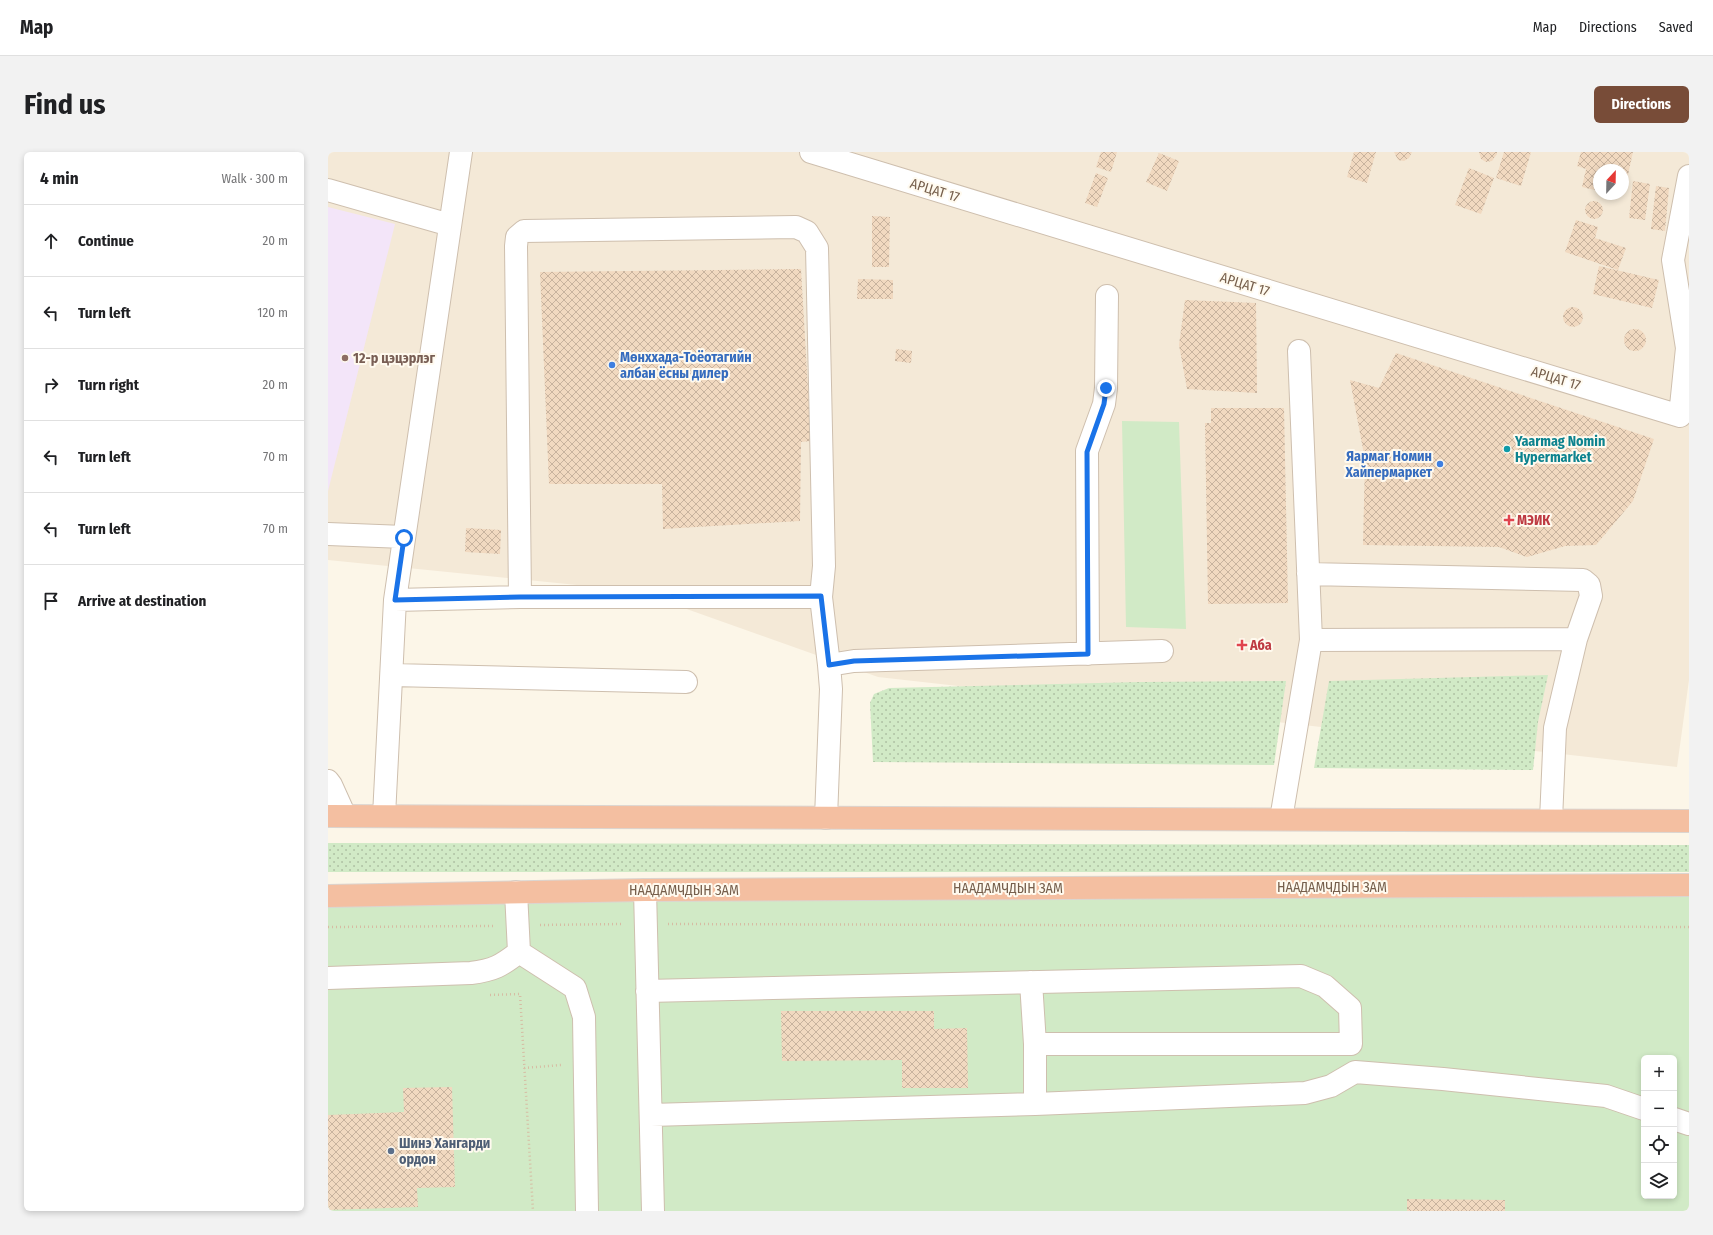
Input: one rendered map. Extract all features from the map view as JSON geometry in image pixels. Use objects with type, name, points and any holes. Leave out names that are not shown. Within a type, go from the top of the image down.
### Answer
[{"type":"highway","points":[[337,816],[1689,821]]},
{"type":"highway","name":"НААДАМЧДЫН ЗАМ","points":[[328,896],[645,890],[1689,885]]},
{"type":"street","points":[[384,816],[395,600],[461,152]]},
{"type":"street","name":"АРЦАТ 17","points":[[811,152],[1680,416],[1687,348],[1673,260],[1689,176]]},
{"type":"street","points":[[328,190],[450,225]]},
{"type":"street","points":[[520,597],[517,237],[524,231],[796,227],[807,232],[817,248],[824,566],[821,596],[831,689],[826,818]]},
{"type":"street","points":[[1088,654],[1087,452],[1104,404],[1106,388],[1107,296]]},
{"type":"street","points":[[1281,820],[1311,640],[1299,351]]},
{"type":"street","points":[[328,534],[404,538]]},
{"type":"street","points":[[1308,574],[1583,580],[1589,585],[1591,596],[1576,639],[1554,728],[1551,820]]},
{"type":"street","points":[[395,600],[520,597],[821,596]]},
{"type":"street","points":[[1311,640],[1576,639]]},
{"type":"street","points":[[829,665],[854,661],[1162,652]]},
{"type":"street","points":[[392,675],[686,682]]},
{"type":"street","points":[[328,781],[331,784],[337,816]]},
{"type":"street","points":[[645,890],[653,1211]]},
{"type":"street","points":[[516,892],[519,952]]},
{"type":"street","points":[[328,978],[471,973],[490,970],[503,964],[519,952]]},
{"type":"street","points":[[519,952],[575,988],[584,1017],[587,1211]]},
{"type":"street","points":[[647,991],[1301,976],[1325,986],[1350,1008],[1351,1044],[1355,1072]]},
{"type":"street","points":[[1031,982],[1035,1044],[1035,1104]]},
{"type":"street","points":[[1035,1044],[1351,1044]]},
{"type":"street","points":[[651,1115],[1035,1104],[1305,1093],[1331,1086],[1355,1072],[1443,1079],[1606,1096],[1641,1108]]},
{"type":"street","points":[[1677,1120],[1689,1124]]},
{"type":"path","points":[[328,927],[646,924],[1689,927]]},
{"type":"path","points":[[489,996],[520,994],[533,1211]]},
{"type":"path","points":[[524,1068],[585,1064]]},
{"type":"shaded area","points":[[328,152],[1689,152],[1689,680],[1677,767],[878,677],[636,591],[328,560]]},
{"type":"shaded area","name":"12-р цэцэрлэг","points":[[328,207],[395,224],[328,491]]},
{"type":"green space","points":[[1122,421],[1179,422],[1186,629],[1126,627]]},
{"type":"green space","points":[[1548,675],[1538,722],[1533,770],[1314,768],[1329,681]]},
{"type":"green space","points":[[1286,681],[1274,765],[873,762],[870,703],[874,694],[889,688],[1140,682]]},
{"type":"green space","points":[[328,843],[1689,845],[1689,872],[328,872]]},
{"type":"green space","points":[[1689,880],[1689,1211],[328,1211],[328,903]]},
{"type":"building","points":[[1101,152],[1117,152],[1111,172],[1096,167]]},
{"type":"building","points":[[1354,152],[1376,152],[1367,183],[1347,177]]},
{"type":"building","points":[[1394,152],[1412,152],[1409,158],[1404,161],[1398,160]]},
{"type":"building","points":[[1479,152],[1497,152],[1497,154],[1492,161],[1486,162],[1481,159]]},
{"type":"building","points":[[1504,152],[1531,152],[1521,186],[1496,178]]},
{"type":"building","points":[[1581,152],[1633,152],[1629,170],[1629,164],[1593,164],[1593,190],[1582,187],[1586,169],[1577,166]]},
{"type":"building","points":[[1159,153],[1179,161],[1167,191],[1146,182]]},
{"type":"building","points":[[1469,168],[1494,178],[1481,214],[1455,205]]},
{"type":"building","points":[[1096,173],[1108,178],[1097,207],[1085,203]]},
{"type":"building","points":[[1633,181],[1650,184],[1645,220],[1629,218]]},
{"type":"building","points":[[1656,186],[1669,188],[1665,231],[1651,229]]},
{"type":"building","points":[[1594,201],[1598,202],[1602,206],[1602,214],[1598,218],[1594,219],[1590,218],[1586,214],[1585,210],[1586,206],[1590,202]]},
{"type":"building","points":[[872,216],[890,217],[889,267],[872,267]]},
{"type":"building","points":[[1576,220],[1598,227],[1595,238],[1626,248],[1618,270],[1565,252]]},
{"type":"building","points":[[1599,266],[1659,280],[1652,308],[1593,294]]},
{"type":"building","points":[[801,269],[811,441],[801,442],[800,521],[663,529],[662,484],[549,484],[540,272]]},
{"type":"building","points":[[858,279],[893,280],[893,299],[857,299]]},
{"type":"building","points":[[1185,300],[1256,303],[1257,393],[1187,389],[1179,345]]},
{"type":"building","points":[[1573,307],[1580,310],[1583,317],[1580,324],[1573,327],[1566,324],[1563,317],[1566,310]]},
{"type":"building","points":[[1635,329],[1643,332],[1646,340],[1643,348],[1635,351],[1627,348],[1624,340],[1627,332]]},
{"type":"building","points":[[896,349],[912,351],[911,363],[895,361]]},
{"type":"building","name":"Yaarmag Nomin Hypermarket","points":[[1396,353],[1654,439],[1633,501],[1596,545],[1565,546],[1527,557],[1499,547],[1363,545],[1365,460],[1350,380],[1379,388]]},
{"type":"building","points":[[1211,408],[1284,408],[1288,603],[1208,604],[1205,423],[1211,423]]},
{"type":"building","points":[[466,528],[501,530],[500,554],[465,552]]},
{"type":"building","points":[[781,1011],[934,1011],[934,1029],[967,1028],[968,1088],[902,1088],[902,1060],[782,1061]]},
{"type":"building","name":"Шинэ Хангарди ордон","points":[[452,1087],[455,1187],[417,1188],[418,1207],[328,1210],[328,1115],[404,1112],[403,1088]]},
{"type":"building","points":[[1407,1199],[1505,1200],[1505,1211],[1407,1211]]},
{"type":"place","name":"12-р цэцэрлэг","points":[[345,358]]},
{"type":"place","name":"Мөнххада-Тоёотагийн албан ёсны дилер","points":[[612,365]]},
{"type":"place","name":"Yaarmag Nomin Hypermarket","points":[[1507,449]]},
{"type":"place","name":"Яармаг Номин Хайпермаркет","points":[[1440,464]]},
{"type":"place","name":"МЭИК","points":[[1509,520]]},
{"type":"place","name":"Аба","points":[[1242,645]]},
{"type":"place","name":"Шинэ Хангарди ордон","points":[[391,1151]]},
{"type":"route","points":[[404,538],[395,600],[520,597],[801,598],[821,596],[829,665],[854,661],[1088,654],[1087,452],[1094,428],[1104,404],[1106,388]]}]
